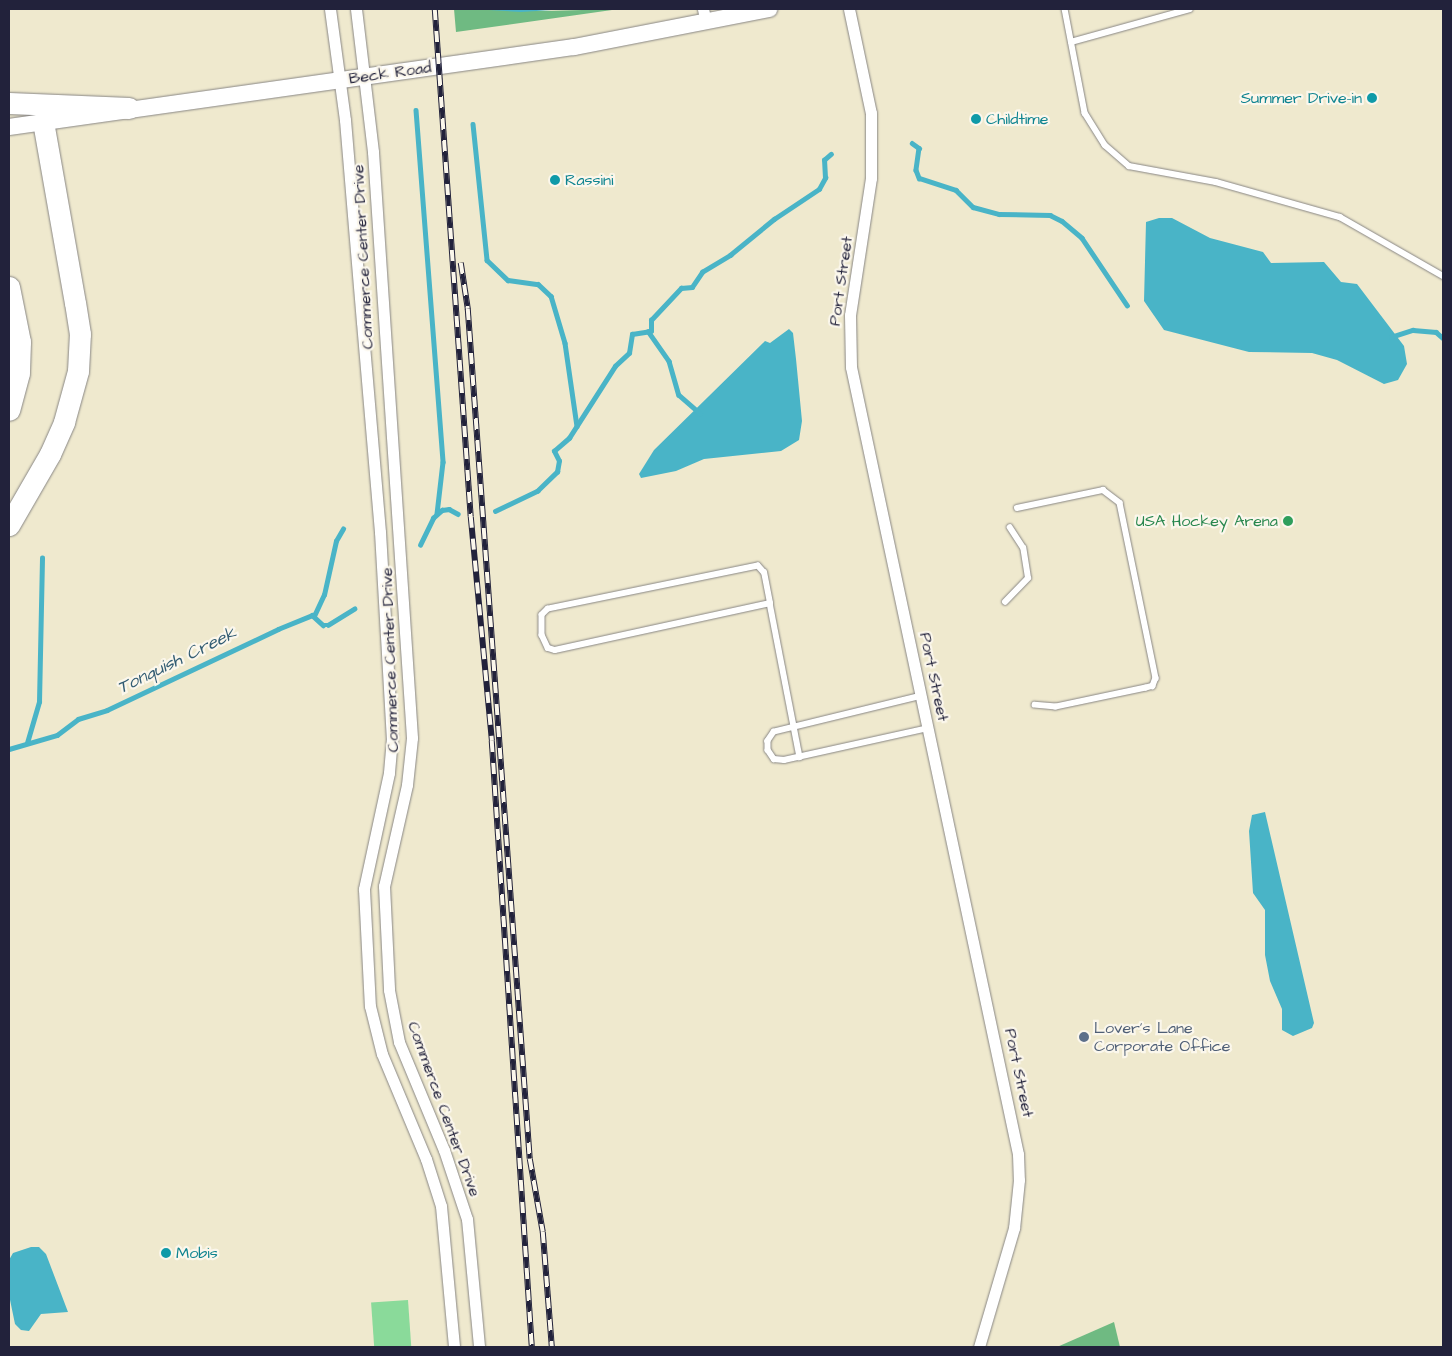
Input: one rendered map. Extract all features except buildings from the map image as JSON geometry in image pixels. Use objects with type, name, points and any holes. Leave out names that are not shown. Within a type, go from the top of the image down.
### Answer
[{"type":"highway","points":[[9,103],[128,108]]},
{"type":"highway","points":[[9,525],[50,454],[64,422],[78,371],[80,334],[76,303],[43,122]]},
{"type":"highway","points":[[9,287],[20,342],[19,373],[9,410]]},
{"type":"main road","name":"Beck Road","points":[[9,126],[574,47],[704,15],[769,9]]},
{"type":"street","name":"Commerce Center Drive","points":[[330,9],[339,80],[380,532],[392,738],[388,773],[364,889],[370,1006],[382,1054],[426,1159],[442,1206],[454,1347]]},
{"type":"street","name":"Commerce Center Drive","points":[[356,9],[366,76],[379,237],[383,330],[400,531],[412,738],[407,785],[384,886],[389,990],[399,1042],[444,1150],[467,1219],[479,1347]]},
{"type":"street","name":"Port Street","points":[[849,9],[870,113],[872,178],[850,314],[852,367],[1018,1154],[1019,1180],[1014,1228],[979,1347]]},
{"type":"street","points":[[380,532],[400,531]]},
{"type":"lane","points":[[1065,9],[1081,101],[1090,127],[1104,145],[1129,166],[1216,182],[1324,211],[1340,217],[1443,276]]},
{"type":"lane","points":[[1070,42],[1190,9]]},
{"type":"lane","points":[[1017,508],[1103,490],[1120,502],[1156,678],[1153,686],[1146,688],[1056,707],[1035,705]]},
{"type":"lane","points":[[1006,602],[1028,578],[1023,548],[1010,528]]},
{"type":"lane","points":[[770,603],[555,650],[548,648],[542,635],[542,615],[548,609],[758,566],[764,573],[795,727],[800,757]]},
{"type":"lane","points":[[922,696],[774,732],[768,741],[768,750],[774,759],[800,757],[928,728]]},
{"type":"green space","points":[[454,9],[545,11],[619,9],[456,32]]},
{"type":"green space","points":[[408,1300],[411,1347],[374,1347],[371,1303]]},
{"type":"green space","points":[[1114,1322],[1120,1347],[1057,1347]]},
{"type":"water","points":[[473,9],[567,9],[521,12]]},
{"type":"water","points":[[1159,218],[1172,218],[1210,238],[1263,252],[1271,263],[1324,262],[1341,282],[1357,284],[1404,346],[1407,364],[1398,380],[1384,384],[1337,360],[1312,353],[1249,352],[1164,330],[1144,301],[1146,222]]},
{"type":"water","points":[[789,329],[793,333],[802,421],[799,440],[781,451],[704,459],[676,471],[641,478],[639,474],[654,450],[765,341],[770,343]]},
{"type":"water","points":[[1265,812],[1314,1023],[1312,1028],[1293,1036],[1282,1030],[1282,1009],[1270,981],[1265,955],[1265,910],[1253,893],[1249,831],[1252,815]]},
{"type":"water","points":[[31,1247],[39,1247],[46,1254],[68,1312],[41,1314],[29,1331],[21,1330],[15,1324],[9,1295],[9,1260],[13,1253]]},
{"type":"waterway","points":[[416,110],[443,462],[437,514]]},
{"type":"waterway","points":[[473,124],[487,260],[508,280],[538,284],[551,296],[565,343],[577,426]]},
{"type":"waterway","points":[[912,143],[919,148],[916,170],[919,178],[956,190],[973,207],[999,214],[1050,215],[1062,221],[1082,238],[1127,305]]},
{"type":"waterway","name":"Tonquish Creek","points":[[495,511],[537,491],[557,472],[559,461],[554,451],[569,438],[615,366],[629,353],[632,334],[651,331],[651,320],[681,288],[692,287],[702,272],[730,255],[774,219],[819,189],[825,178],[824,160],[831,154]]},
{"type":"waterway","points":[[1391,337],[1413,330],[1436,332],[1443,338]]},
{"type":"waterway","points":[[648,331],[669,361],[679,395],[700,413]]},
{"type":"waterway","name":"Tonquish Creek","points":[[420,545],[433,518],[442,510],[449,509],[458,514]]},
{"type":"waterway","points":[[314,616],[324,595],[336,541],[343,529]]},
{"type":"waterway","points":[[27,743],[39,702],[42,558]]},
{"type":"waterway","name":"Tonquish Creek","points":[[9,749],[57,735],[78,719],[107,710],[278,629],[312,615],[323,625],[328,625],[354,609]]},
{"type":"railway","points":[[435,9],[471,517],[492,741],[532,1347]]},
{"type":"railway","points":[[461,263],[468,309],[530,1159],[543,1232],[552,1347]]},
{"type":"place","name":"Summer Drive-in","points":[[1372,98]]},
{"type":"place","name":"Childtime","points":[[976,119]]},
{"type":"place","name":"Rassini","points":[[555,180]]},
{"type":"place","name":"USA Hockey Arena","points":[[1288,521]]},
{"type":"place","name":"Lover's Lane Corporate Office","points":[[1084,1037]]},
{"type":"place","name":"Mobis","points":[[166,1253]]}]
